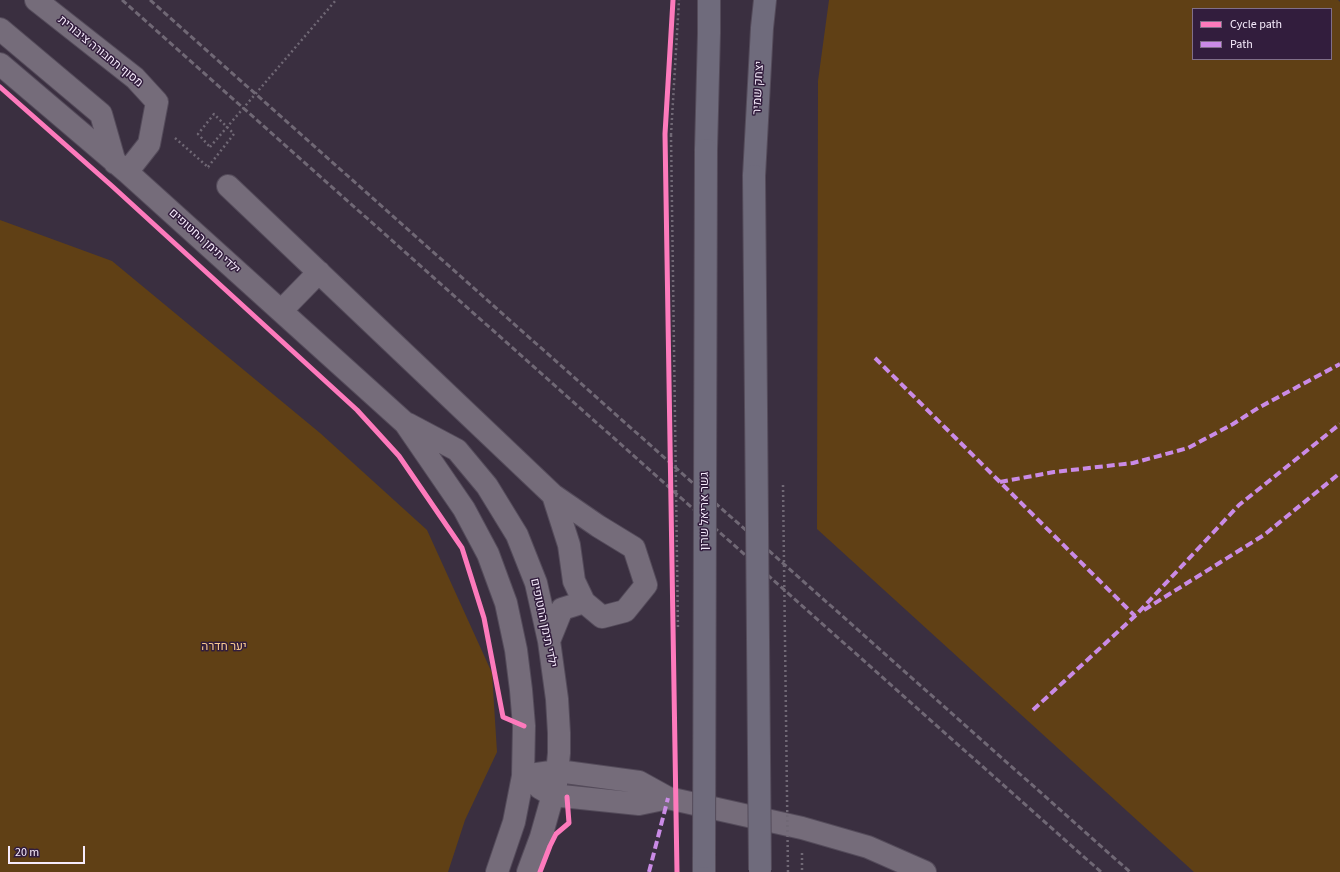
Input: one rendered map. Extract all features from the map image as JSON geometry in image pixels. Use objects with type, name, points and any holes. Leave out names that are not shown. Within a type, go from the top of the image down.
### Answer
[{"type":"main road","name":"גשר אריאל שרון","points":[[704,865],[706,150],[709,0]]},
{"type":"main road","name":"יצחק שמיר","points":[[760,871],[754,176],[762,28],[765,0]]},
{"type":"street","name":"מסוף תחבורה ציבורית","points":[[36,0],[135,78],[157,102],[149,144],[121,167]]},
{"type":"street","points":[[0,29],[101,114],[121,167]]},
{"type":"street","name":"ילדי תימן החטופים","points":[[0,64],[121,167],[405,423],[464,509],[488,554],[506,603],[516,650],[521,690],[524,726],[523,776],[514,822],[497,872]]},
{"type":"street","points":[[228,186],[553,494],[598,526],[634,548],[646,585],[625,611],[602,617],[584,602],[574,581],[569,546],[553,494]]},
{"type":"street","points":[[282,311],[319,272]]},
{"type":"street","name":"ילדי תימן החטופים","points":[[405,423],[457,450],[488,486],[516,535],[536,583],[549,641],[557,699],[559,733],[558,771],[541,837],[528,872]]},
{"type":"street","points":[[549,641],[562,609],[584,602]]},
{"type":"street","points":[[523,776],[558,771],[640,782],[668,798],[824,834],[868,847],[926,872]]},
{"type":"street","points":[[523,776],[552,795],[639,804],[668,798]]},
{"type":"path","points":[[208,167],[234,134],[214,114],[198,134],[210,147],[336,0]]},
{"type":"path","points":[[676,636],[671,135],[679,0]]},
{"type":"path","points":[[154,119],[228,186]]},
{"type":"path","points":[[666,206],[676,636]]},
{"type":"path","points":[[783,481],[788,872]]},
{"type":"green space","points":[[829,0],[1338,0],[1340,2],[1340,872],[1194,872],[817,529],[818,81]]},
{"type":"green space","name":"יער חדרה","points":[[0,220],[112,261],[320,433],[427,530],[492,673],[497,752],[465,820],[448,872],[0,872]]},
{"type":"railway","points":[[122,0],[1101,872]]},
{"type":"railway","points":[[150,0],[1130,872]]},
{"type":"marked path","points":[[875,358],[1135,616]]},
{"type":"marked path","points":[[1000,482],[1054,472],[1133,463],[1188,448],[1340,364]]},
{"type":"marked path","points":[[1033,710],[1135,616],[1239,505],[1340,424]]},
{"type":"marked path","points":[[1144,610],[1264,535],[1340,473]]},
{"type":"marked path","points":[[649,872],[668,798]]},
{"type":"cycle path","points":[[673,0],[665,134],[677,872]]},
{"type":"cycle path","points":[[0,87],[112,186],[357,410],[399,456],[462,548],[484,618],[503,717],[524,726]]},
{"type":"cycle path","points":[[540,872],[556,834],[569,823],[567,797]]}]
